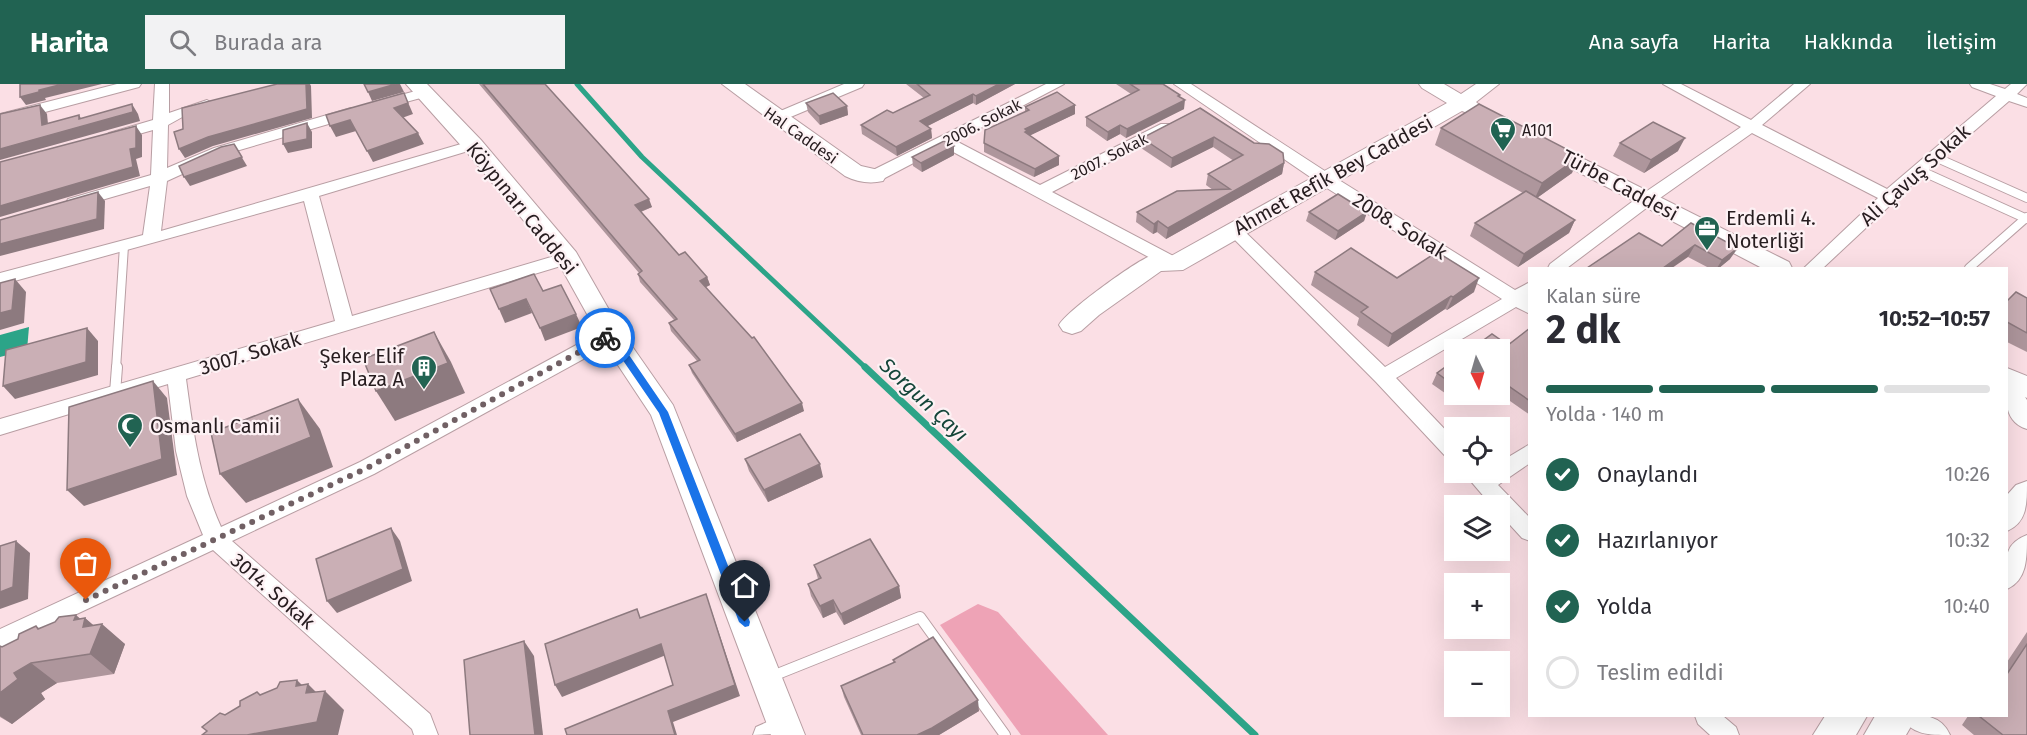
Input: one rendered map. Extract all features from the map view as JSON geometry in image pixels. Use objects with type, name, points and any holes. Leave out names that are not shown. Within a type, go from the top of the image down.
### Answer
[{"type":"main road","points":[[2008,517],[2027,494]]},
{"type":"main road","points":[[2008,574],[2027,549]]},
{"type":"main road","points":[[1832,735],[1847,717]]},
{"type":"street","points":[[0,118],[134,84]]},
{"type":"street","points":[[151,239],[159,178],[162,84]]},
{"type":"street","name":"Hal Caddesi","points":[[732,84],[776,118],[853,171],[861,175],[875,176]]},
{"type":"street","points":[[776,118],[857,84]]},
{"type":"street","name":"2006. Sokak","points":[[875,176],[1057,84]]},
{"type":"street","name":"2008. Sokak","points":[[1181,84],[1325,179],[1525,298]]},
{"type":"street","points":[[1429,84],[1493,119]]},
{"type":"street","name":"Ahmet Refik Bey Caddesi","points":[[1072,325],[1090,309],[1156,263],[1175,264],[1462,103],[1489,84]]},
{"type":"street","points":[[1670,84],[1889,197]]},
{"type":"street","points":[[1557,267],[1647,199],[1752,126],[1803,84]]},
{"type":"street","points":[[1977,84],[2027,104]]},
{"type":"street","name":"Ali Çavuş Sokak","points":[[1814,267],[1918,170],[2020,84]]},
{"type":"street","points":[[57,208],[159,178],[220,151],[420,88]]},
{"type":"street","name":"Köypınarı Caddesi","points":[[420,88],[473,145],[568,258],[611,335],[663,412],[766,678],[780,732]]},
{"type":"street","points":[[104,139],[161,123],[181,112],[226,99]]},
{"type":"street","name":"2007. Sokak","points":[[1039,192],[1211,103]]},
{"type":"street","name":"Türbe Caddesi","points":[[1524,135],[1773,267]]},
{"type":"street","points":[[944,141],[1175,264]]},
{"type":"street","points":[[0,279],[310,194],[473,145]]},
{"type":"street","points":[[310,194],[345,324]]},
{"type":"street","points":[[1234,231],[1383,377],[1444,441]]},
{"type":"street","name":"3007. Sokak","points":[[0,427],[568,258]]},
{"type":"street","points":[[1383,377],[1525,298]]},
{"type":"street","points":[[0,640],[216,540],[412,445],[611,335]]},
{"type":"street","name":"3014. Sokak","points":[[176,375],[191,474],[197,496],[216,540],[421,722],[426,735]]},
{"type":"street","points":[[2008,376],[2027,377]]},
{"type":"street","points":[[2008,377],[2027,388]]},
{"type":"street","points":[[2008,392],[2027,402]]},
{"type":"street","points":[[2008,399],[2016,405],[2027,420]]},
{"type":"street","points":[[1510,462],[1528,453]]},
{"type":"street","points":[[1484,483],[1528,530]]},
{"type":"street","points":[[1708,717],[1726,735]]},
{"type":"street","points":[[1898,725],[1938,735]]},
{"type":"lane","points":[[1935,157],[2027,198]]},
{"type":"lane","points":[[1918,170],[2026,218],[1970,267]]},
{"type":"lane","points":[[115,393],[124,246]]},
{"type":"lane","points":[[766,678],[920,617],[1005,735]]},
{"type":"shaded area","points":[[29,327],[27,350],[0,357],[0,335]]},
{"type":"shaded area","points":[[978,604],[998,612],[1108,735],[1021,735],[940,625]]},
{"type":"building","points":[[20,84],[63,84],[20,97]]},
{"type":"building","points":[[277,84],[306,84],[307,109],[208,137],[179,149],[174,132],[183,129],[182,108]]},
{"type":"building","points":[[364,84],[396,84],[368,92]]},
{"type":"building","points":[[483,84],[545,84],[649,199],[635,205],[679,255],[685,252],[707,277],[700,281],[752,338],[754,337],[802,403],[735,434],[689,365],[700,360],[669,323],[677,319],[638,274],[642,271]]},
{"type":"building","points":[[917,84],[999,84],[976,96],[973,94],[920,121],[931,129],[896,147],[861,125],[887,110],[893,113],[930,95]]},
{"type":"building","points":[[1130,84],[1163,84],[1185,100],[1127,129],[1120,125],[1108,132],[1086,117],[1139,90]]},
{"type":"building","points":[[1057,92],[1075,105],[1025,129],[1027,131],[1025,132],[1059,156],[1035,169],[984,143],[985,130],[1029,110],[1025,107]]},
{"type":"building","points":[[404,93],[408,103],[394,108],[418,133],[367,151],[350,120],[330,126],[326,115]]},
{"type":"building","points":[[833,93],[847,106],[819,116],[806,103]]},
{"type":"building","points":[[132,104],[133,112],[0,149],[0,114],[40,105],[42,125],[79,115],[79,119]]},
{"type":"building","points":[[1479,104],[1580,156],[1542,183],[1441,128]]},
{"type":"building","points":[[1200,108],[1254,143],[1269,144],[1283,153],[1284,163],[1168,228],[1158,221],[1154,224],[1137,212],[1177,191],[1230,189],[1208,174],[1243,155],[1214,137],[1172,158],[1142,138]]},
{"type":"building","points":[[1653,122],[1685,138],[1651,160],[1620,143]]},
{"type":"building","points":[[307,123],[307,139],[283,144],[283,130]]},
{"type":"building","points":[[136,126],[136,148],[130,149],[133,167],[0,206],[0,162]]},
{"type":"building","points":[[944,141],[954,146],[921,163],[912,157]]},
{"type":"building","points":[[234,144],[242,157],[184,177],[179,166],[221,147]]},
{"type":"building","points":[[1526,191],[1575,220],[1524,254],[1475,223]]},
{"type":"building","points":[[98,192],[97,219],[0,244],[0,220]]},
{"type":"building","points":[[1338,194],[1367,212],[1338,231],[1309,212]]},
{"type":"building","points":[[1691,223],[1738,248],[1722,260],[1695,245],[1664,267],[1588,267],[1639,233],[1662,246]]},
{"type":"building","points":[[1351,248],[1397,278],[1437,252],[1479,278],[1453,297],[1451,296],[1392,334],[1361,312],[1368,307],[1315,272]]},
{"type":"building","points":[[534,274],[543,291],[561,285],[576,314],[540,328],[526,299],[499,309],[490,289]]},
{"type":"building","points":[[15,279],[12,310],[0,313],[0,283]]},
{"type":"building","points":[[2016,292],[2027,298],[2027,333],[2008,323],[2008,300]]},
{"type":"building","points":[[87,328],[86,362],[3,386],[6,350]]},
{"type":"building","points":[[1528,330],[1528,400],[1510,387],[1510,343]]},
{"type":"building","points":[[434,332],[448,363],[376,391],[363,359]]},
{"type":"building","points":[[1492,334],[1499,339],[1485,339]]},
{"type":"building","points":[[1444,368],[1444,378],[1437,373]]},
{"type":"building","name":"Osmanlı Camii","points":[[153,381],[162,459],[67,490],[69,407]]},
{"type":"building","points":[[298,399],[311,437],[220,474],[211,433]]},
{"type":"building","points":[[800,434],[820,464],[764,490],[745,459]]},
{"type":"building","points":[[391,528],[403,569],[327,601],[316,559]]},
{"type":"building","points":[[870,539],[899,586],[841,614],[833,600],[820,606],[808,584],[821,578],[814,565]]},
{"type":"building","points":[[16,541],[13,587],[0,592],[0,546]]},
{"type":"building","points":[[706,594],[735,685],[668,711],[675,735],[567,735],[565,729],[673,685],[661,644],[555,685],[545,644],[637,609],[640,618]]},
{"type":"building","points":[[76,615],[74,620],[85,618],[83,627],[102,624],[90,654],[31,663],[14,673],[18,679],[0,693],[0,646],[18,639],[19,634],[36,626],[38,629],[55,622],[59,617]]},
{"type":"building","points":[[933,637],[978,700],[917,735],[863,735],[841,686],[895,662],[893,660]]},
{"type":"building","points":[[524,641],[535,735],[470,735],[464,660]]},
{"type":"building","points":[[2027,644],[2027,735],[2003,735],[1980,717],[2008,717],[2008,672]]},
{"type":"building","points":[[297,680],[296,686],[308,684],[306,693],[325,691],[317,722],[247,735],[202,735],[207,731],[202,727],[220,713],[225,715],[240,706],[240,701],[257,692],[260,695],[277,688],[280,682]]},
{"type":"waterway","name":"Sorgun Çayı","points":[[577,84],[642,157],[867,369]]},
{"type":"waterway","name":"Sorgun Çayı","points":[[865,367],[1255,735]]},
{"type":"way so far","points":[[86,600],[367,468],[605,338]]},
{"type":"place","name":"A101","points":[[1503,153]]},
{"type":"place","name":"Erdemli 4. Noterliği","points":[[1707,252]]},
{"type":"place","name":"Şeker Elif Plaza A","points":[[424,391]]},
{"type":"place","name":"Osmanlı Camii","points":[[130,449]]},
{"type":"route","points":[[605,338],[611,335],[663,412],[745,622]]}]
